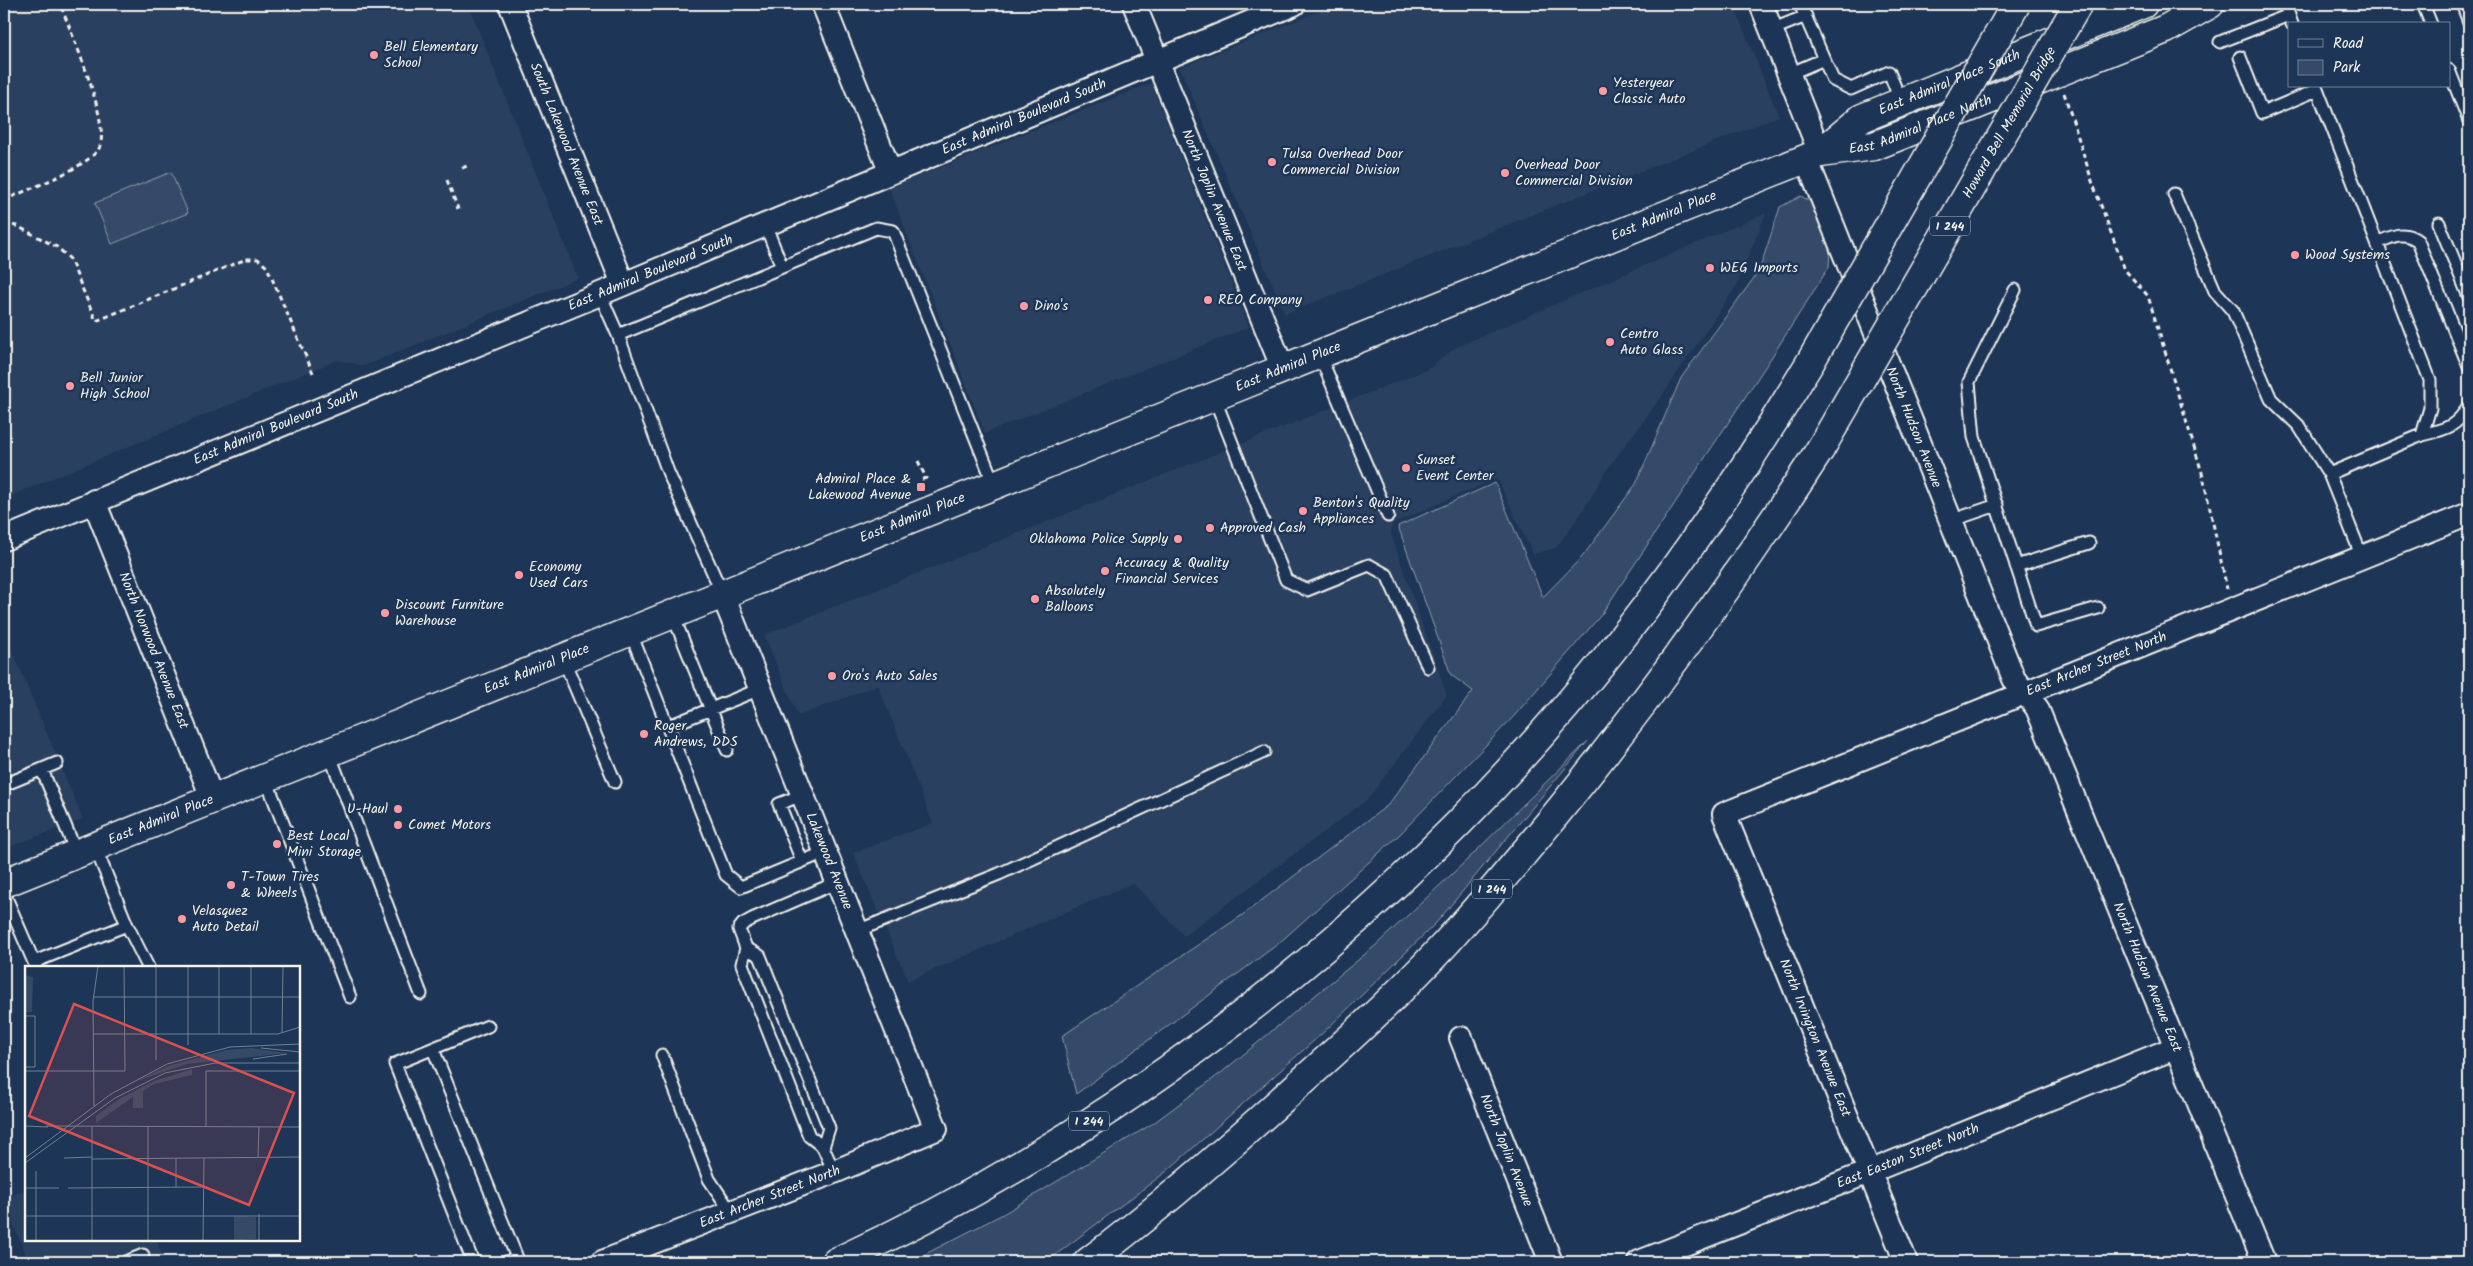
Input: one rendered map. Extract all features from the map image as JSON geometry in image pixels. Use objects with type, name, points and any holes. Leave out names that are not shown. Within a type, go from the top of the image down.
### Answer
[{"type":"main road","name":"I 244","points":[[836,1262],[882,1241],[1013,1169],[1106,1110],[1227,1028],[1323,950],[1444,839],[1542,734],[1623,637],[1712,516],[1764,439],[1811,361],[2016,4]]},
{"type":"main road","name":"Howard Bell Memorial Bridge","points":[[1088,1262],[1141,1222],[1242,1136],[1344,1043],[1445,944],[1531,844],[1620,733],[1705,621],[1768,530],[1821,448],[2078,4]]},
{"type":"main road","name":"East Admiral Place South","points":[[1813,155],[1862,118],[2143,4]]},
{"type":"main road","name":"East Admiral Place North","points":[[1813,155],[1874,146],[2166,29],[2210,4]]},
{"type":"main road","name":"East Admiral Place","points":[[4,883],[1813,155]]},
{"type":"street","name":"South Lakewood Avenue East","points":[[510,4],[623,284]]},
{"type":"street","points":[[823,4],[890,171]]},
{"type":"street","name":"North Joplin Avenue East","points":[[1134,4],[1283,369]]},
{"type":"street","name":"East Admiral Boulevard South","points":[[4,539],[600,294],[890,171],[1294,4]]},
{"type":"street","points":[[1761,4],[1789,74],[1813,155]]},
{"type":"street","name":"North Hudson Avenue","points":[[1813,155],[1950,521],[2014,679],[2026,694]]},
{"type":"street","name":"North Norwood Avenue East","points":[[94,501],[213,800]]},
{"type":"street","name":"East Archer Street North","points":[[1724,814],[2469,514]]},
{"type":"street","name":"Lakewood Avenue","points":[[722,593],[936,1129]]},
{"type":"street","name":"North Hudson Avenue East","points":[[2026,694],[2037,708],[2264,1262]]},
{"type":"street","name":"North Irvington Avenue East","points":[[1724,814],[1906,1262]]},
{"type":"street","name":"North Joplin Avenue","points":[[1461,1038],[1551,1262]]},
{"type":"street","name":"East Easton Street North","points":[[1639,1262],[1870,1172],[2177,1047]]},
{"type":"street","name":"East Archer Street North","points":[[602,1262],[834,1172],[936,1129]]},
{"type":"lane","points":[[1800,4],[1833,80],[1851,89],[1889,72],[1901,102]]},
{"type":"lane","points":[[2423,4],[2430,22]]},
{"type":"lane","points":[[2462,4],[2469,22]]},
{"type":"lane","points":[[2220,42],[2289,14]]},
{"type":"lane","points":[[1771,30],[1806,16]]},
{"type":"lane","points":[[2240,56],[2262,113],[2317,88],[2430,380],[2430,408],[2422,435]]},
{"type":"lane","points":[[1789,74],[1824,59]]},
{"type":"lane","points":[[2450,73],[2469,121]]},
{"type":"lane","points":[[2174,194],[2215,290],[2233,311],[2271,399],[2300,426],[2329,474],[2362,557]]},
{"type":"lane","points":[[765,224],[782,267]]},
{"type":"lane","points":[[2439,224],[2469,297]]},
{"type":"lane","points":[[618,335],[876,228],[893,231],[994,484]]},
{"type":"lane","points":[[2377,243],[2400,234],[2410,235],[2418,241],[2469,367]]},
{"type":"lane","points":[[2015,290],[1969,382],[1974,437],[2036,626],[2098,608]]},
{"type":"lane","points":[[600,294],[618,335],[672,480],[722,593]]},
{"type":"lane","points":[[1319,354],[1388,516]]},
{"type":"lane","points":[[1214,397],[1286,580],[1307,590],[1369,565],[1387,575],[1428,667]]},
{"type":"lane","points":[[2329,474],[2422,435],[2447,429],[2460,420],[2469,406]]},
{"type":"lane","points":[[1950,521],[1997,505]]},
{"type":"lane","points":[[2016,566],[2089,543]]},
{"type":"lane","points":[[672,613],[727,750]]},
{"type":"lane","points":[[630,631],[669,726],[726,875],[741,886],[825,852]]},
{"type":"lane","points":[[563,658],[615,782]]},
{"type":"lane","points":[[669,726],[760,689]]},
{"type":"lane","points":[[857,931],[999,874],[1264,752]]},
{"type":"lane","points":[[329,753],[421,994]]},
{"type":"lane","points":[[4,785],[57,763]]},
{"type":"lane","points":[[42,770],[148,966]]},
{"type":"lane","points":[[266,779],[350,997]]},
{"type":"lane","points":[[802,795],[779,804],[802,861]]},
{"type":"lane","points":[[823,1147],[828,1128],[760,956],[746,948],[740,935],[740,929],[743,924],[838,882]]},
{"type":"lane","points":[[4,894],[35,965],[127,925]]},
{"type":"lane","points":[[746,948],[742,964],[798,1109],[810,1138],[823,1147],[834,1172]]},
{"type":"lane","points":[[473,1262],[395,1064],[488,1026]]},
{"type":"lane","points":[[433,1049],[517,1258],[506,1262]]},
{"type":"lane","points":[[662,1055],[709,1179],[731,1212]]},
{"type":"lane","points":[[126,1262],[143,1255]]},
{"type":"path","points":[[4,200],[86,161],[99,148],[102,132],[100,114],[60,4]]},
{"type":"path","points":[[2057,73],[2093,184],[2125,270],[2148,296],[2203,476],[2232,610]]},
{"type":"path","points":[[462,168],[467,166]]},
{"type":"path","points":[[447,180],[458,209]]},
{"type":"path","points":[[4,224],[17,226],[57,247],[70,259],[96,321],[246,259],[258,259],[268,267],[313,373]]},
{"type":"path","points":[[918,461],[926,478],[920,480],[932,510]]},
{"type":"shaded area","points":[[4,4],[468,4],[578,278],[364,366],[337,360],[10,496],[4,509]]},
{"type":"shaded area","points":[[1337,4],[1733,4],[1779,116],[1285,314],[1180,68]]},
{"type":"shaded area","points":[[1151,83],[1249,327],[985,433],[889,188]]},
{"type":"shaded area","points":[[1766,213],[1737,285],[1659,400],[1608,468],[1583,511],[1556,548],[1533,554],[1497,478],[1392,524],[1391,534],[1447,695],[1367,800],[1184,936],[1133,883],[908,981],[853,853],[933,823],[878,685],[798,716],[764,635],[1428,369],[1456,347]]},
{"type":"shaded area","points":[[4,631],[83,819],[4,849]]},
{"type":"shaded area","points":[[25,1189],[25,1241],[156,1241],[166,1262],[29,1262],[4,1199]]},
{"type":"green space","points":[[171,172],[188,213],[112,244],[95,203]]},
{"type":"green space","points":[[1801,196],[1811,202],[1830,246],[1829,267],[1601,615],[1515,715],[1399,835],[1278,944],[1076,1094],[1062,1036],[1241,916],[1388,805],[1473,691],[1451,675],[1398,526],[1495,483],[1543,597],[1583,556],[1636,484],[1681,378],[1759,271],[1780,207]]},
{"type":"green space","points":[[1588,741],[1436,923],[1326,1030],[1167,1171],[1046,1262],[910,1262],[1003,1214],[1152,1124],[1221,1073],[1375,946],[1467,860]]},
{"type":"place","name":"Bell Elementary School","points":[[374,55]]},
{"type":"place","name":"Yesteryear Classic Auto","points":[[1603,91]]},
{"type":"place","name":"Tulsa Overhead Door Commercial Division","points":[[1272,162]]},
{"type":"place","name":"Overhead Door Commercial Division","points":[[1505,173]]},
{"type":"place","name":"Wood Systems","points":[[2295,255]]},
{"type":"place","name":"WEG Imports","points":[[1710,268]]},
{"type":"place","name":"REO Company","points":[[1208,300]]},
{"type":"place","name":"Dino's","points":[[1024,306]]},
{"type":"place","name":"Centro Auto Glass","points":[[1610,342]]},
{"type":"place","name":"Bell Junior High School","points":[[70,386]]},
{"type":"place","name":"Sunset Event Center","points":[[1406,468]]},
{"type":"place","name":"Admiral Place & Lakewood Avenue","points":[[921,487]]},
{"type":"place","name":"Benton's Quality Appliances","points":[[1303,511]]},
{"type":"place","name":"Approved Cash","points":[[1210,528]]},
{"type":"place","name":"Oklahoma Police Supply","points":[[1178,539]]},
{"type":"place","name":"Accuracy & Quality Financial Services","points":[[1105,571]]},
{"type":"place","name":"Economy Used Cars","points":[[519,575]]},
{"type":"place","name":"Absolutely Balloons","points":[[1035,599]]},
{"type":"place","name":"Discount Furniture Warehouse","points":[[385,613]]},
{"type":"place","name":"Oro's Auto Sales","points":[[832,676]]},
{"type":"place","name":"Roger Andrews, DDS","points":[[644,734]]},
{"type":"place","name":"U-Haul","points":[[398,809]]},
{"type":"place","name":"Comet Motors","points":[[398,825]]},
{"type":"place","name":"Best Local Mini Storage","points":[[277,844]]},
{"type":"place","name":"T-Town Tires & Wheels","points":[[231,885]]},
{"type":"place","name":"Velasquez Auto Detail","points":[[182,919]]}]
